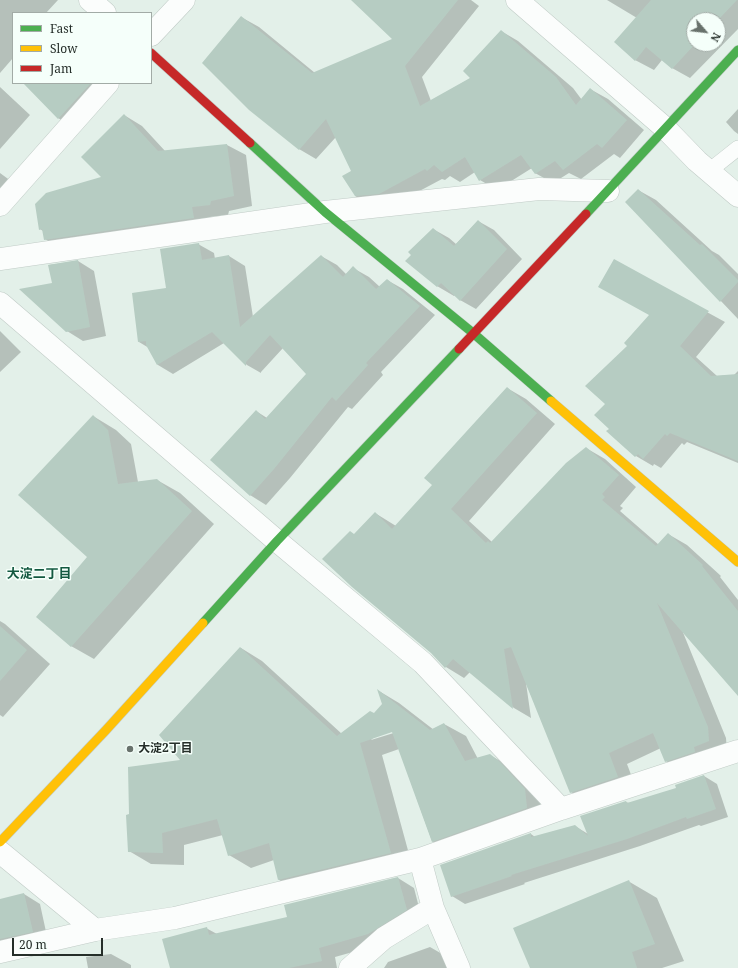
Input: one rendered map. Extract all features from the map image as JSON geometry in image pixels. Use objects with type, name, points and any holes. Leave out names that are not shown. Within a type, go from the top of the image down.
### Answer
[{"type":"street","points":[[90,0],[104,12]]},
{"type":"street","points":[[152,34],[184,0]]},
{"type":"street","points":[[517,0],[665,128],[709,171],[738,196]]},
{"type":"street","points":[[0,842],[106,730],[277,541],[608,191],[738,50]]},
{"type":"street","points":[[152,54],[325,212],[473,333],[738,562]]},
{"type":"street","points":[[0,205],[107,84]]},
{"type":"street","points":[[0,260],[325,212],[539,189],[608,191]]},
{"type":"street","points":[[0,303],[277,541],[423,663],[561,809]]},
{"type":"street","points":[[0,952],[95,930],[175,918],[420,860],[561,809],[738,751]]},
{"type":"street","points":[[0,852],[95,930]]},
{"type":"street","points":[[420,860],[433,908],[459,968]]},
{"type":"street","points":[[350,968],[384,938],[433,908]]},
{"type":"lane","points":[[709,171],[738,148]]},
{"type":"building","points":[[351,0],[458,0],[405,66],[420,106],[470,78],[463,71],[501,30],[556,77],[576,105],[590,88],[627,120],[602,148],[597,144],[563,170],[555,161],[535,174],[521,155],[479,181],[465,157],[442,172],[434,165],[427,171],[425,169],[379,194],[355,196],[342,176],[351,171],[326,119],[299,150],[249,110],[202,63],[241,16],[312,73],[392,39]]},
{"type":"building","points":[[651,0],[737,0],[726,12],[686,12],[686,52],[688,52],[672,69],[646,47],[635,61],[614,42]]},
{"type":"building","points":[[24,84],[90,84],[58,119]]},
{"type":"building","points":[[124,114],[158,151],[227,144],[234,196],[211,201],[210,205],[192,207],[194,218],[44,240],[42,229],[39,230],[35,204],[46,193],[101,177],[81,157]]},
{"type":"building","points":[[638,189],[700,245],[702,244],[738,280],[738,282],[720,302],[625,202]]},
{"type":"building","points":[[478,220],[507,249],[460,301],[441,283],[437,287],[405,261],[411,255],[408,252],[433,228],[454,246]]},
{"type":"building","points":[[199,243],[202,260],[229,255],[240,327],[321,255],[343,277],[353,266],[376,289],[387,279],[420,306],[366,363],[368,365],[336,401],[332,397],[274,469],[250,496],[210,460],[256,410],[265,419],[306,374],[270,335],[246,362],[246,366],[212,332],[157,365],[146,345],[146,341],[138,342],[132,293],[166,288],[160,249]]},
{"type":"building","points":[[614,259],[709,311],[680,346],[711,376],[738,374],[738,461],[670,433],[667,436],[665,434],[643,459],[638,454],[635,457],[606,431],[609,429],[594,415],[605,404],[585,386],[627,346],[624,343],[649,315],[598,287]]},
{"type":"building","points":[[78,260],[90,327],[66,332],[19,289],[52,283],[48,265]]},
{"type":"building","points":[[507,387],[537,413],[451,509],[486,543],[488,541],[490,543],[566,463],[586,447],[619,475],[602,494],[605,497],[602,500],[656,546],[668,533],[703,565],[702,566],[738,611],[738,696],[657,603],[708,727],[709,741],[694,747],[695,752],[665,762],[653,733],[609,753],[618,777],[570,793],[511,647],[504,649],[513,709],[453,659],[445,668],[431,653],[352,587],[322,559],[350,531],[354,534],[375,512],[392,529],[432,485],[424,478]]},
{"type":"building","points":[[93,415],[108,430],[118,484],[157,479],[192,511],[71,647],[36,617],[87,557],[18,495]]},
{"type":"building","points":[[0,626],[27,650],[0,681]]},
{"type":"building","points":[[240,647],[337,736],[370,711],[374,713],[382,704],[377,689],[430,730],[444,723],[465,761],[490,754],[500,762],[525,789],[527,808],[432,842],[392,732],[360,743],[391,853],[278,880],[269,843],[228,856],[217,819],[162,833],[163,853],[128,852],[126,815],[129,814],[128,767],[180,760],[159,735]]},
{"type":"building","points":[[704,775],[716,809],[687,819],[686,817],[627,839],[511,875],[512,876],[451,897],[440,865],[531,833],[531,837],[575,825],[588,836],[580,816],[626,801],[627,803],[676,788],[675,785]]},
{"type":"building","points":[[398,877],[407,910],[368,934],[319,948],[322,961],[289,968],[170,968],[162,939],[207,927],[209,935],[287,917],[284,905]]},
{"type":"building","points":[[629,880],[655,944],[632,952],[637,968],[530,968],[513,928]]},
{"type":"building","points":[[24,893],[33,932],[0,939],[0,899]]},
{"type":"traffic: fast","points":[[586,214],[738,50]]},
{"type":"traffic: fast","points":[[250,143],[325,212],[473,333],[551,401]]},
{"type":"traffic: fast","points":[[203,623],[277,541],[459,349]]},
{"type":"traffic: slow","points":[[551,401],[738,562]]},
{"type":"traffic: slow","points":[[0,842],[106,730],[203,623]]},
{"type":"traffic: jam","points":[[152,54],[250,143]]},
{"type":"traffic: jam","points":[[459,349],[586,214]]},
{"type":"place","name":"大淀2丁目","points":[[130,749]]},
{"type":"district","name":"大淀二丁目","points":[[39,574]]}]
